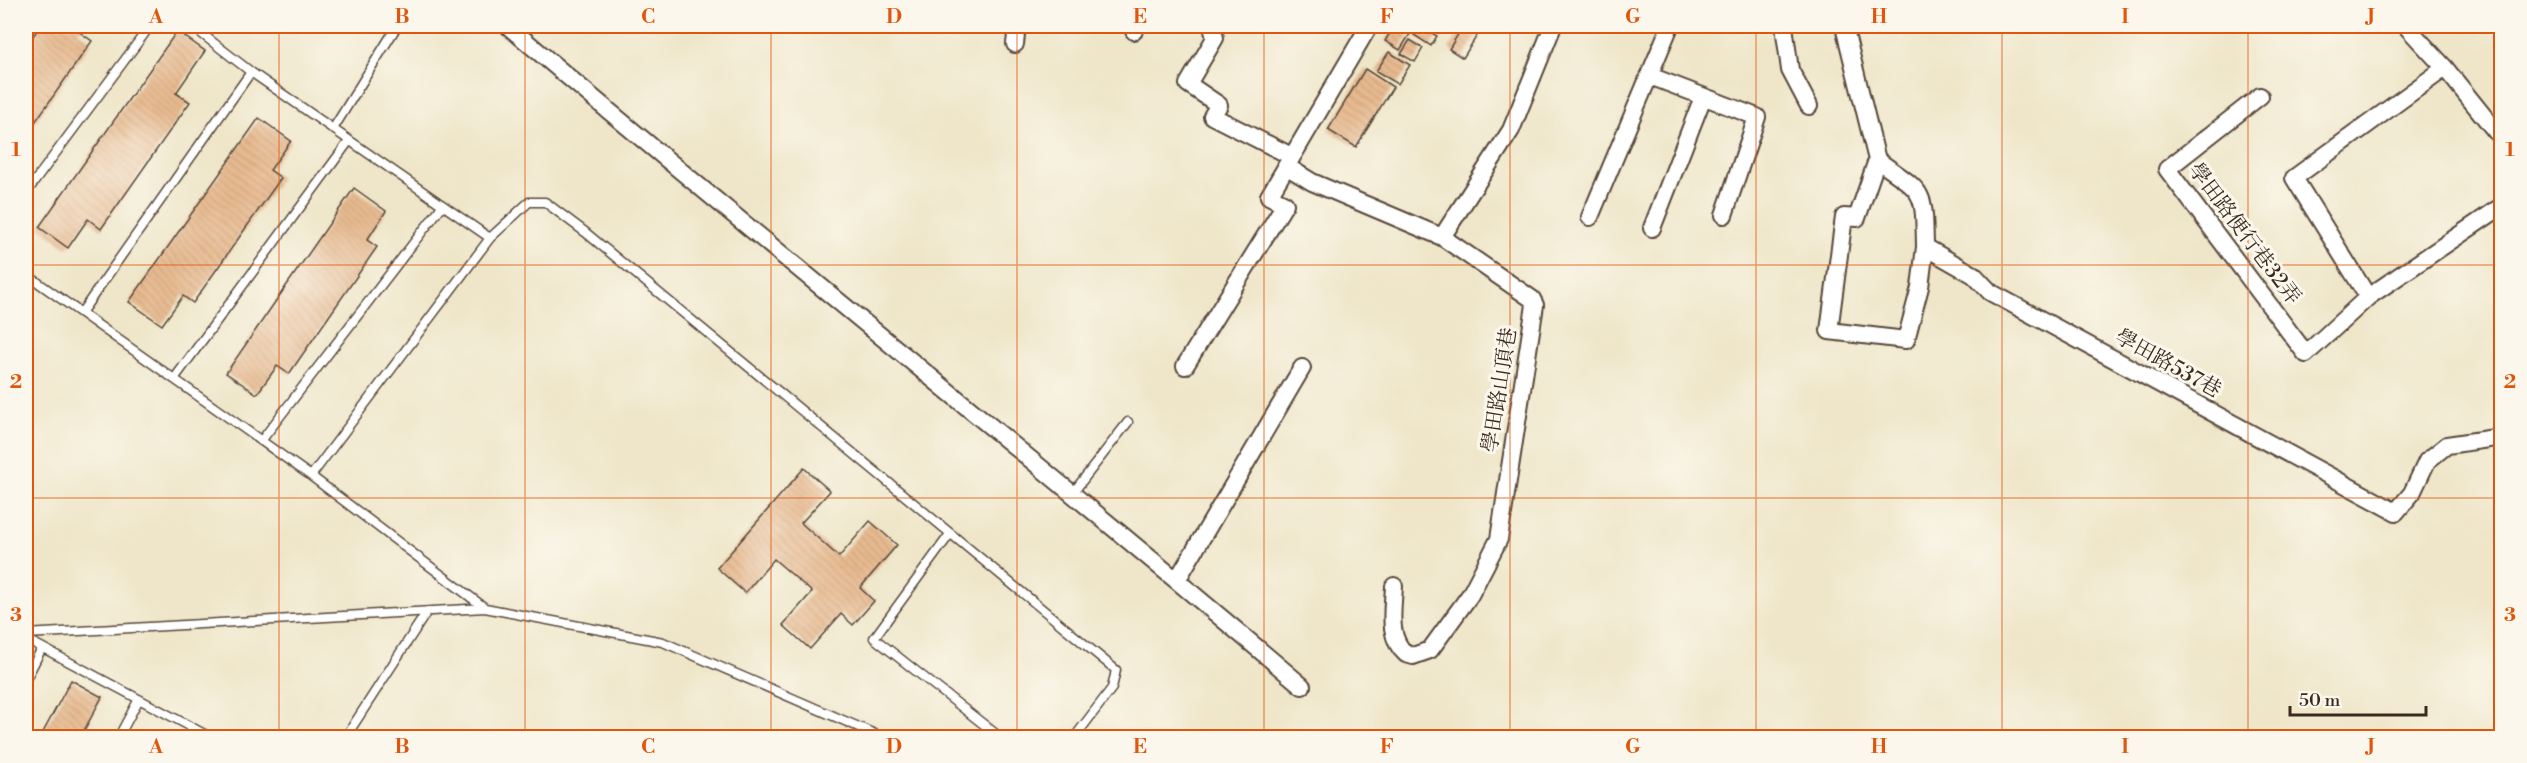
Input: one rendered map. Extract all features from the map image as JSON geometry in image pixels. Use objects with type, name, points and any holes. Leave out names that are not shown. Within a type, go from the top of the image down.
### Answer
[{"type":"street","points":[[508,26],[698,187],[1177,580],[1302,686]]},
{"type":"street","points":[[1015,44],[1017,26]]},
{"type":"street","name":"學田路山頂巷","points":[[1212,26],[1215,38],[1188,84],[1219,105],[1212,116],[1288,161],[1312,182],[1442,237],[1532,299],[1535,313],[1520,387],[1503,525],[1496,550],[1470,595],[1430,650],[1423,654],[1413,656],[1399,649],[1393,633],[1394,586]]},
{"type":"street","points":[[1185,366],[1285,204],[1269,196],[1369,26]]},
{"type":"street","points":[[1442,237],[1510,130],[1553,26]]},
{"type":"street","points":[[1590,217],[1670,26]]},
{"type":"street","points":[[1784,26],[1790,69],[1809,106]]},
{"type":"street","points":[[1844,26],[1876,160],[1857,218],[1844,217],[1829,331],[1906,340],[1920,287],[1925,247],[1924,201],[1914,187],[1876,160]]},
{"type":"street","points":[[2406,26],[2445,68],[2502,139]]},
{"type":"street","points":[[2368,297],[2294,178],[2445,68]]},
{"type":"street","points":[[1650,76],[1756,117],[1725,215]]},
{"type":"street","name":"學田路便行巷32弄","points":[[2260,96],[2167,169],[2306,354],[2368,297],[2502,206]]},
{"type":"street","points":[[1652,228],[1703,97]]},
{"type":"street","name":"學田路537巷","points":[[1925,247],[1974,274],[1990,292],[2396,512],[2412,493],[2427,461],[2447,445],[2502,437]]},
{"type":"street","points":[[1177,580],[1302,368]]},
{"type":"lane","points":[[26,193],[150,26]]},
{"type":"lane","points":[[192,26],[251,72],[490,238]]},
{"type":"lane","points":[[333,129],[397,26]]},
{"type":"lane","points":[[81,313],[251,72]]},
{"type":"lane","points":[[174,379],[349,141]]},
{"type":"lane","points":[[311,476],[490,238],[530,202],[544,202],[585,232],[1116,669],[1112,688],[1074,738]]},
{"type":"lane","points":[[261,441],[442,206]]},
{"type":"lane","points":[[26,274],[311,476],[485,608]]},
{"type":"lane","points":[[1072,494],[1128,422]]},
{"type":"lane","points":[[950,534],[874,638],[1001,738]]},
{"type":"lane","points":[[26,634],[485,608],[663,642],[884,738]]},
{"type":"lane","points":[[345,738],[426,613]]},
{"type":"lane","points":[[26,639],[212,738]]},
{"type":"lane","points":[[26,679],[42,648]]},
{"type":"lane","points":[[118,738],[140,699]]},
{"type":"building","points":[[40,26],[83,26],[78,31],[92,41],[26,135],[26,46]]},
{"type":"building","points":[[1394,26],[1415,26],[1400,50],[1385,41]]},
{"type":"building","points":[[1420,26],[1437,36],[1431,46],[1414,35]]},
{"type":"building","points":[[1427,26],[1443,26],[1439,33]]},
{"type":"building","points":[[1463,26],[1483,26],[1463,58],[1449,49]]},
{"type":"building","points":[[177,31],[205,51],[176,93],[190,102],[101,229],[88,219],[68,248],[39,227]]},
{"type":"building","points":[[1410,40],[1423,48],[1415,62],[1401,54]]},
{"type":"building","points":[[1389,52],[1410,65],[1398,84],[1376,71]]},
{"type":"building","points":[[1365,69],[1393,87],[1356,147],[1328,130]]},
{"type":"building","points":[[259,118],[291,141],[270,170],[281,178],[193,303],[183,296],[162,325],[129,302]]},
{"type":"building","points":[[354,188],[386,211],[367,240],[377,247],[289,374],[277,366],[257,394],[226,373]]},
{"type":"building","points":[[804,468],[830,491],[801,523],[839,557],[870,521],[897,545],[860,588],[874,601],[853,625],[841,614],[810,649],[783,625],[812,592],[774,559],[745,593],[717,568]]},
{"type":"building","points":[[71,680],[102,697],[80,738],[40,738]]}]
